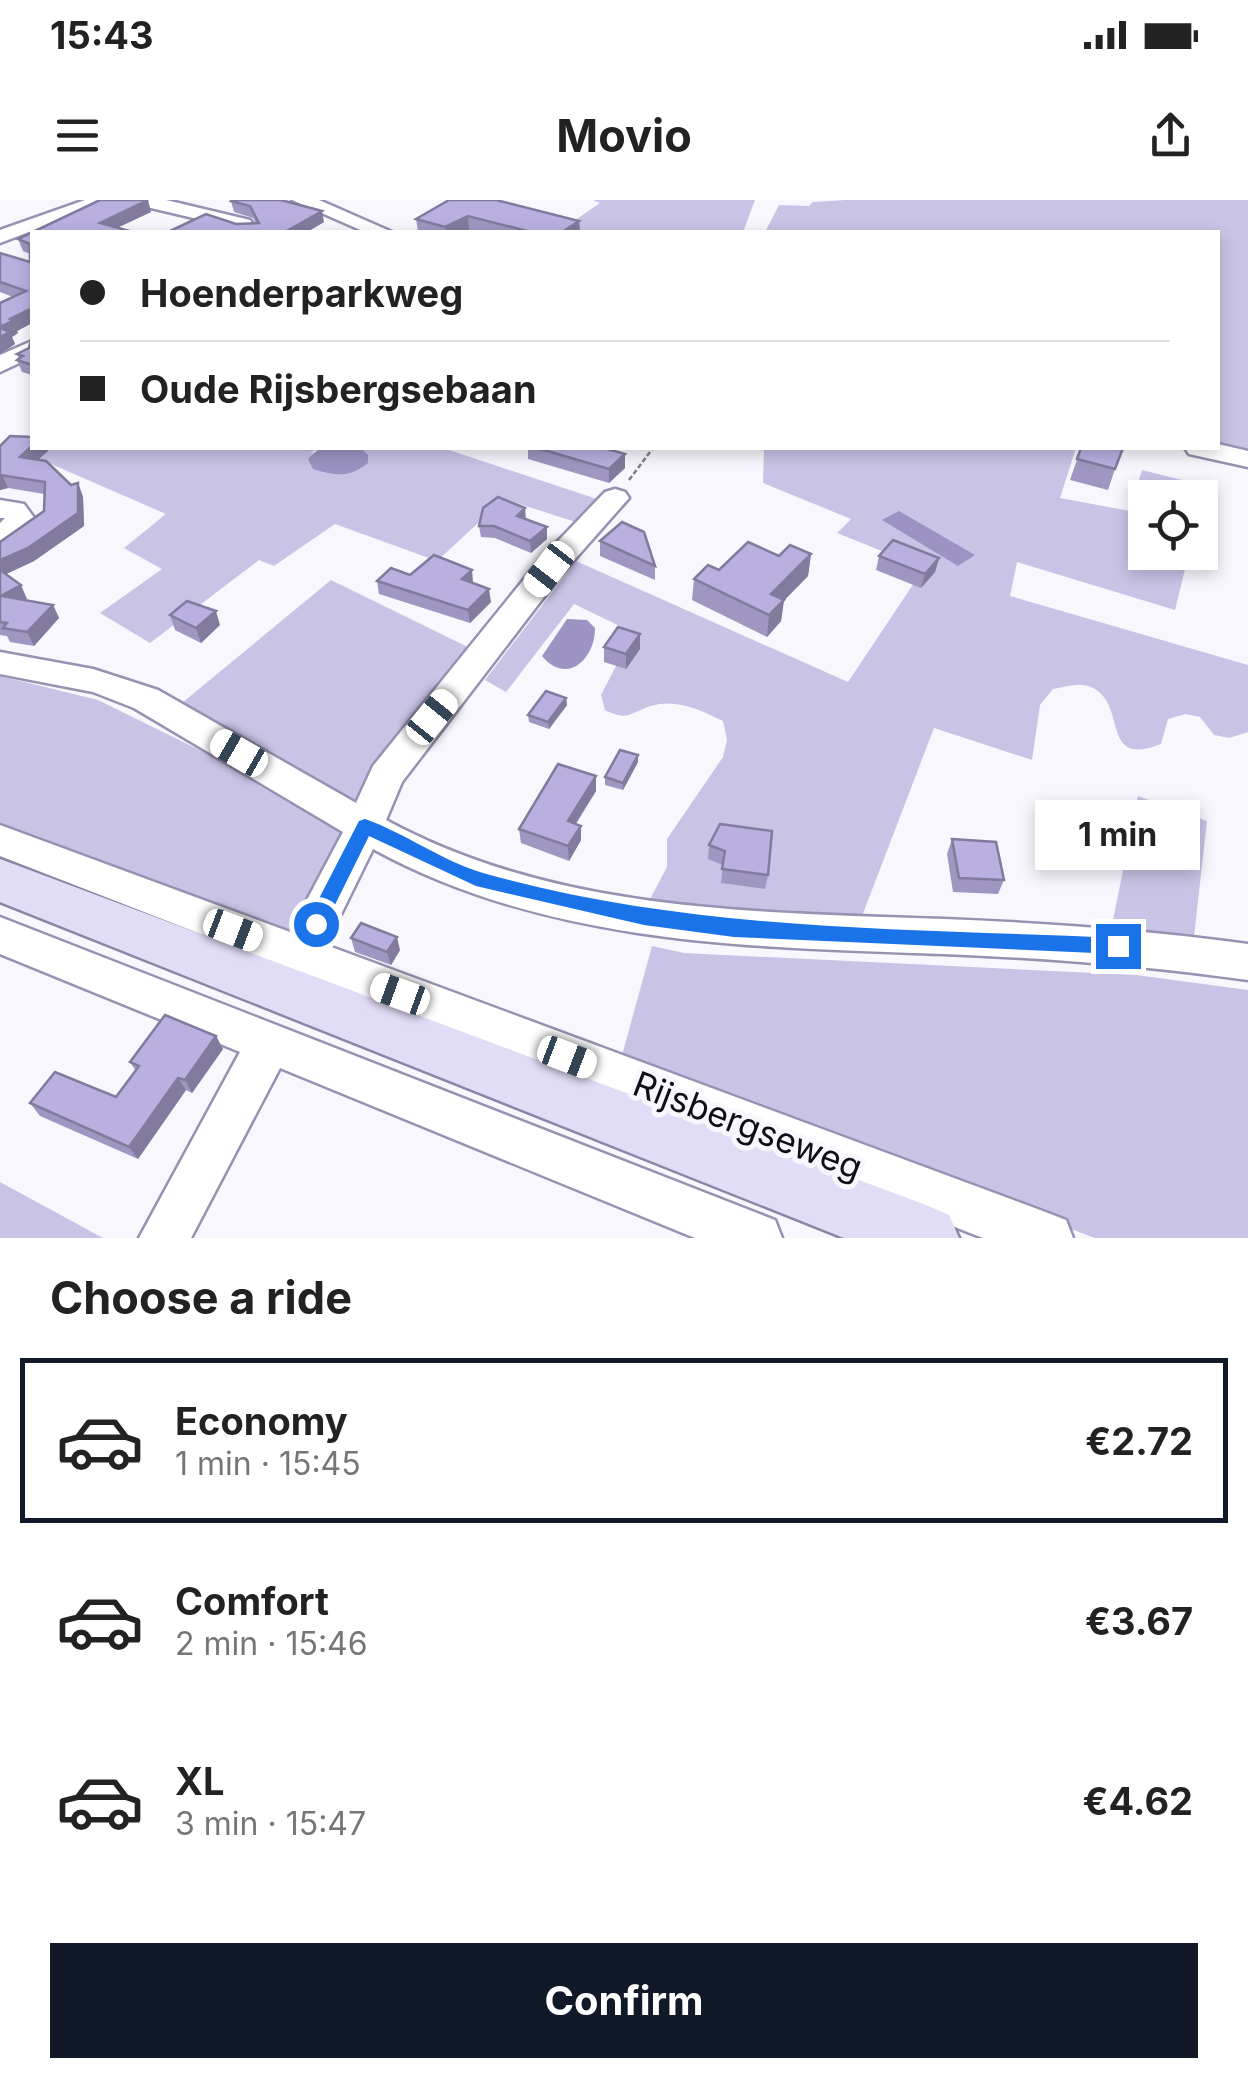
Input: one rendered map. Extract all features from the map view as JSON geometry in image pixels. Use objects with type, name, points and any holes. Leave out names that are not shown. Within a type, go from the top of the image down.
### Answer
[{"type":"main road","name":"Rijsbergseweg","points":[[0,880],[926,1238]]},
{"type":"street","points":[[0,236],[104,200]]},
{"type":"street","points":[[141,200],[243,224],[248,230]]},
{"type":"street","points":[[302,200],[377,230]]},
{"type":"street","points":[[0,365],[30,349]]},
{"type":"street","points":[[1207,450],[1248,459]]},
{"type":"street","points":[[299,956],[386,776],[549,569],[616,498]]},
{"type":"street","points":[[0,509],[14,510],[21,519],[0,540]]},
{"type":"street","points":[[0,662],[65,674],[144,698],[365,826],[476,878],[644,917],[734,929],[1155,948],[1248,962]]},
{"type":"street","name":"Rijsbergseweg","points":[[0,840],[1048,1238]]},
{"type":"street","points":[[0,935],[757,1238]]},
{"type":"street","points":[[164,1238],[270,1042]]},
{"type":"path","points":[[616,498],[652,450]]},
{"type":"shaded area","points":[[593,200],[755,200],[744,230],[569,230],[568,225],[600,203]]},
{"type":"shaded area","points":[[1248,200],[1248,455],[1220,447],[1220,230],[766,230],[779,205],[809,206],[813,202]]},
{"type":"shaded area","points":[[36,450],[316,450],[310,453],[449,450],[609,503],[588,526],[504,499],[437,561],[335,524],[274,566],[259,560],[150,643],[100,613],[162,569],[124,548],[166,514],[28,454]]},
{"type":"shaded area","points":[[318,450],[362,450],[368,455],[368,463],[342,474],[313,469],[308,459]]},
{"type":"shaded area","points":[[764,450],[1075,450],[1060,498],[1128,511],[1128,570],[1185,570],[1175,610],[1017,562],[1010,596],[1248,665],[1248,732],[1229,738],[1214,735],[1200,717],[1185,714],[1168,719],[1161,744],[1130,748],[1117,732],[1110,708],[1093,688],[1078,685],[1053,689],[1040,705],[1032,760],[934,728],[854,937],[640,918],[667,867],[667,839],[723,757],[727,740],[723,721],[697,709],[669,703],[624,716],[605,710],[601,695],[632,635],[574,604],[506,692],[485,680],[576,561],[848,682],[924,568],[837,533],[851,519],[763,483]]},
{"type":"shaded area","points":[[1142,470],[1182,480],[1139,480]]},
{"type":"shaded area","points":[[899,511],[975,555],[958,566],[882,520]]},
{"type":"shaded area","points":[[331,580],[480,653],[358,812],[171,712]]},
{"type":"shaded area","points":[[567,619],[587,620],[595,628],[594,639],[578,665],[561,669],[542,656]]},
{"type":"shaded area","points":[[0,676],[98,700],[240,770],[346,833],[311,902],[287,936],[0,828]]},
{"type":"shaded area","points":[[1138,796],[1207,821],[1192,954],[1108,945]]},
{"type":"shaded area","points":[[652,946],[684,953],[1136,975],[1248,990],[1248,1238],[1095,1238],[621,1059]]},
{"type":"shaded area","points":[[0,1182],[103,1238],[0,1238]]},
{"type":"building","points":[[100,200],[148,200],[100,223],[126,230],[37,230]]},
{"type":"building","points":[[281,200],[322,211],[289,230],[172,230],[206,214],[236,224],[259,223],[250,206],[231,201]]},
{"type":"building","points":[[449,200],[496,200],[579,221],[565,230],[523,230],[468,216],[445,227],[416,219]]},
{"type":"building","points":[[30,233],[30,244],[18,239]]},
{"type":"building","points":[[0,253],[30,262],[30,309],[0,327],[0,303],[26,291],[0,282]]},
{"type":"building","points":[[30,344],[30,364],[17,360],[23,356],[17,354]]},
{"type":"building","points":[[10,436],[30,437],[30,448],[20,457],[46,461],[71,485],[78,483],[78,513],[28,548],[0,560],[0,542],[44,511],[45,482],[0,475],[0,446]]},
{"type":"building","points":[[544,450],[611,450],[625,454],[609,469]]},
{"type":"building","points":[[1080,450],[1122,450],[1115,469],[1077,459]]},
{"type":"building","points":[[498,497],[525,508],[517,516],[547,527],[530,541],[494,526],[479,526],[483,508]]},
{"type":"building","points":[[622,522],[644,532],[655,566],[600,541]]},
{"type":"building","points":[[893,540],[939,558],[925,574],[879,556]]},
{"type":"building","points":[[748,542],[779,556],[790,545],[811,554],[771,594],[784,600],[769,615],[694,579],[708,565],[719,570]]},
{"type":"building","points":[[434,555],[472,570],[462,579],[489,589],[468,610],[377,581],[391,568],[410,575]]},
{"type":"building","points":[[0,570],[21,585],[1,596],[53,605],[27,632],[3,628],[7,623],[0,622]]},
{"type":"building","points":[[187,601],[216,611],[196,628],[170,615]]},
{"type":"building","points":[[618,627],[640,634],[626,654],[604,647]]},
{"type":"building","points":[[546,691],[566,698],[548,722],[528,715]]},
{"type":"building","points":[[620,750],[638,755],[623,783],[605,777]]},
{"type":"building","points":[[558,764],[596,776],[568,821],[581,826],[568,846],[519,829]]},
{"type":"building","points":[[1162,809],[1187,816],[1184,843],[1158,836]]},
{"type":"building","points":[[720,824],[772,831],[768,875],[722,869],[725,851],[709,845]]},
{"type":"building","points":[[952,839],[996,842],[1004,880],[959,878]]},
{"type":"building","points":[[361,923],[397,937],[387,952],[351,938]]},
{"type":"building","points":[[165,1015],[216,1036],[185,1080],[178,1078],[129,1147],[30,1103],[55,1072],[116,1097],[139,1066],[130,1062]]},
{"type":"route","points":[[316,924],[365,826],[476,878],[561,901],[644,917],[734,929],[1118,946]]}]
